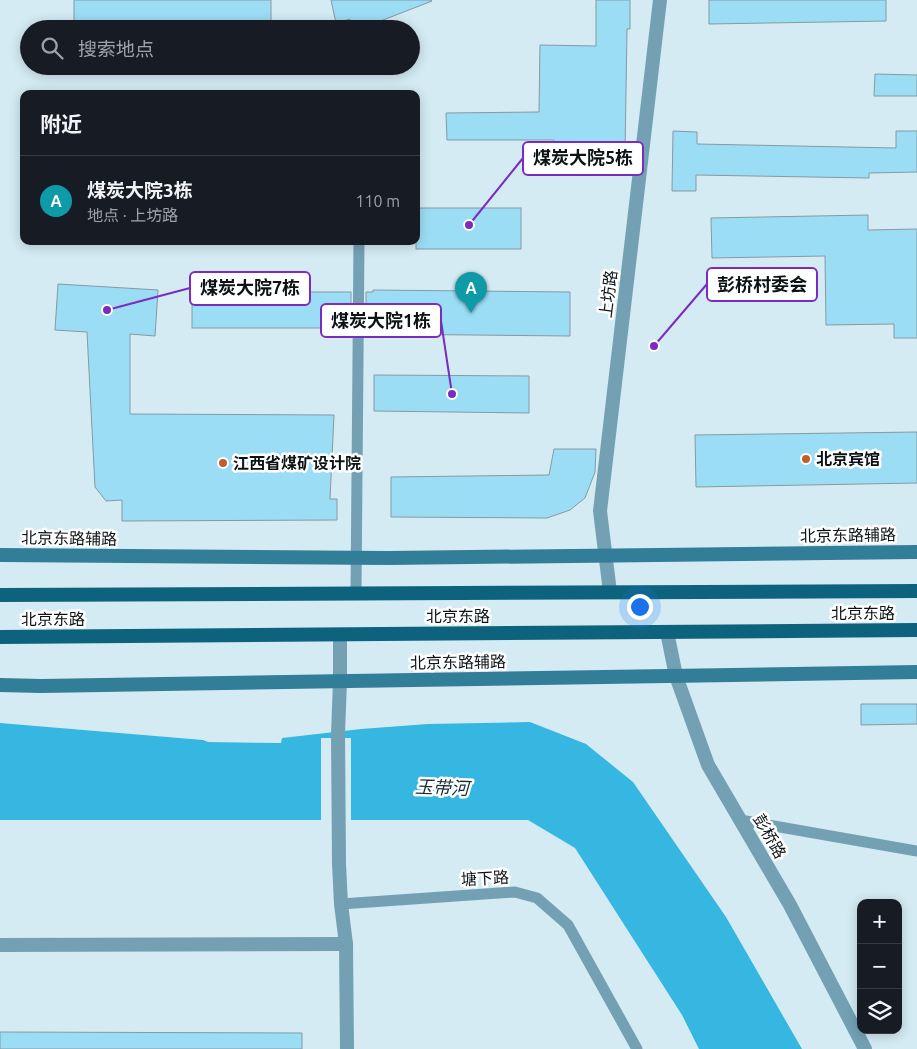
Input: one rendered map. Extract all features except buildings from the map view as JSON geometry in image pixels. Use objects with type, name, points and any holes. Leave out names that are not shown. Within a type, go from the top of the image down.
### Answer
[{"type":"main road","name":"北京东路辅路","points":[[0,555],[357,558],[917,552]]},
{"type":"main road","name":"北京东路","points":[[0,595],[917,591]]},
{"type":"main road","name":"北京东路","points":[[0,637],[917,630]]},
{"type":"main road","name":"北京东路辅路","points":[[0,685],[41,686],[917,672]]},
{"type":"street","name":"上坊路","points":[[610,592],[600,511],[660,0]]},
{"type":"street","name":"彭桥路","points":[[667,632],[676,676],[708,765],[790,905],[865,1049]]},
{"type":"street","points":[[340,635],[338,734],[339,864],[346,944],[347,1049]]},
{"type":"street","points":[[0,944],[346,944]]},
{"type":"lane","points":[[356,593],[359,245]]},
{"type":"lane","points":[[740,820],[917,851]]},
{"type":"lane","name":"塘下路","points":[[341,904],[515,892],[538,898],[568,926],[637,1049]]},
{"type":"water","name":"玉带河","points":[[530,722],[586,744],[633,782],[726,917],[802,1049],[699,1049],[682,1015],[575,848],[528,820],[0,820],[0,723],[203,740],[208,742],[281,743],[282,738],[361,729],[428,724]]},
{"type":"pier","points":[[321,738],[351,738],[351,822],[321,822]]},
{"type":"place","name":"煤炭大院5栋","points":[[469,225]]},
{"type":"place","name":"煤炭大院7栋","points":[[107,310]]},
{"type":"place","name":"煤炭大院3栋","points":[[471,313]]},
{"type":"place","name":"彭桥村委会","points":[[654,346]]},
{"type":"place","name":"煤炭大院1栋","points":[[452,394]]},
{"type":"place","name":"北京宾馆","points":[[806,459]]},
{"type":"place","name":"江西省煤矿设计院","points":[[223,463]]}]
